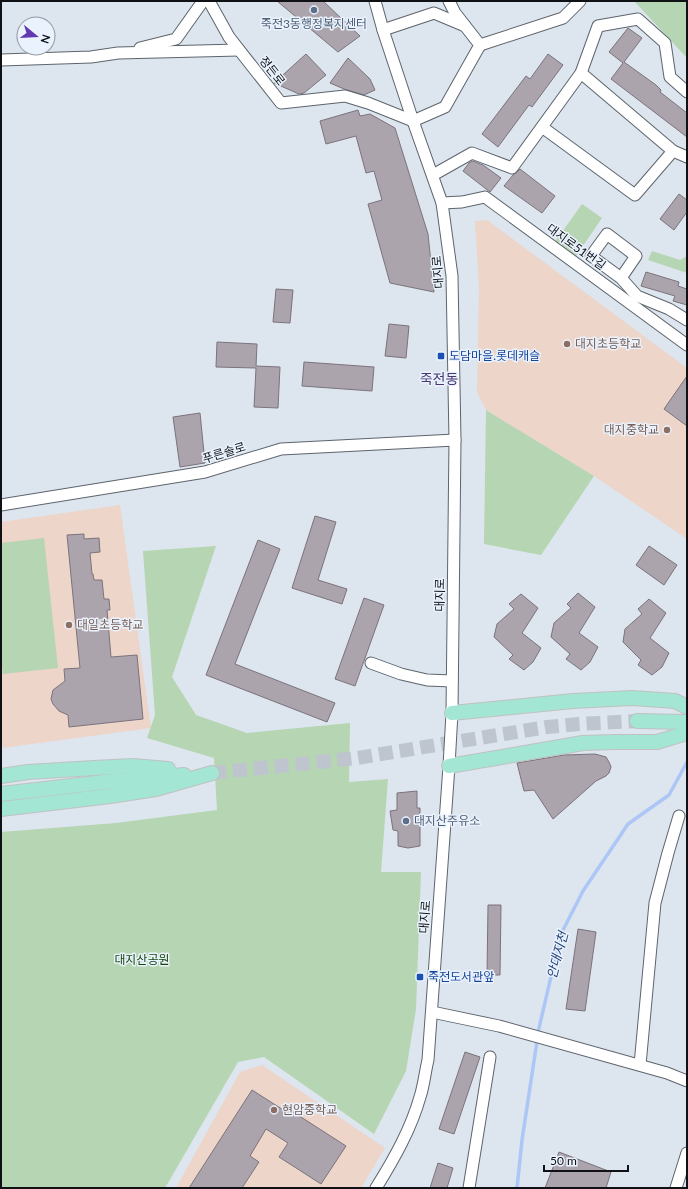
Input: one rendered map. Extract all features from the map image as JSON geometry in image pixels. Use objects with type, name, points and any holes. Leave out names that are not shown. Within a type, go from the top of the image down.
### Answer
[{"type":"main road","points":[[452,713],[573,701],[610,699],[639,698],[681,704]]},
{"type":"main road","points":[[637,721],[663,720],[687,722]]},
{"type":"main road","points":[[449,766],[583,743],[657,742],[687,733]]},
{"type":"main road","points":[[1,776],[28,772],[133,766],[212,773]]},
{"type":"main road","points":[[1,794],[148,777],[212,773]]},
{"type":"main road","points":[[1,809],[148,790],[212,773]]},
{"type":"street","points":[[1,60],[91,57],[118,53],[176,39],[203,1]]},
{"type":"street","name":"정든로","points":[[209,1],[229,37],[280,103],[345,96],[368,103],[413,121]]},
{"type":"street","name":"대지로","points":[[375,1],[413,121],[442,204],[452,276],[455,440],[452,713],[428,1060],[420,1096],[408,1128],[394,1159],[376,1188]]},
{"type":"street","points":[[449,1],[455,14],[480,45]]},
{"type":"street","points":[[413,121],[445,107],[480,45],[563,18],[580,1]]},
{"type":"street","points":[[383,30],[434,13],[466,27]]},
{"type":"street","points":[[433,175],[472,153],[512,168],[581,73],[598,26],[638,19],[665,43],[670,77],[687,92]]},
{"type":"street","points":[[118,53],[239,50]]},
{"type":"street","points":[[581,73],[673,151],[687,157]]},
{"type":"street","points":[[542,127],[635,195],[673,151]]},
{"type":"street","name":"대지로51번길","points":[[442,204],[486,197],[687,345]]},
{"type":"street","points":[[621,278],[637,296],[669,309],[687,320]]},
{"type":"street","name":"푸른솔로","points":[[1,505],[205,472],[281,449],[455,440]]},
{"type":"street","points":[[371,663],[401,674],[421,678],[452,681]]},
{"type":"street","points":[[640,1065],[655,903],[679,816]]},
{"type":"street","points":[[432,1012],[499,1026],[553,1040],[667,1073],[687,1081]]},
{"type":"street","points":[[470,1188],[490,1057]]},
{"type":"street","points":[[676,1188],[687,1153]]},
{"type":"shaded area","name":"대지초등학교","points":[[487,220],[687,368],[687,539],[594,476],[486,410],[477,392],[479,288],[475,221]]},
{"type":"shaded area","name":"대일초등학교","points":[[120,505],[151,728],[2,748],[1,522]]},
{"type":"shaded area","name":"현암중학교","points":[[262,1065],[385,1148],[361,1188],[176,1188],[240,1072]]},
{"type":"green space","points":[[634,1],[687,1],[687,58]]},
{"type":"green space","points":[[582,204],[602,218],[576,256],[555,242]]},
{"type":"green space","points":[[652,251],[680,260],[687,256],[687,273],[648,260]]},
{"type":"green space","points":[[486,410],[594,476],[541,555],[484,544]]},
{"type":"green space","points":[[44,538],[58,668],[3,674],[1,659],[1,543]]},
{"type":"green space","name":"대지산공원","points":[[216,546],[172,677],[196,715],[247,733],[350,723],[349,782],[388,779],[381,872],[421,872],[416,1009],[406,1071],[374,1134],[264,1057],[238,1062],[165,1188],[1,1188],[1,832],[116,823],[217,810],[214,758],[147,738],[155,715],[143,551]]},
{"type":"building","points":[[277,1],[323,1],[360,36],[338,52]]},
{"type":"building","points":[[628,28],[642,38],[624,62],[656,85],[661,90],[660,92],[687,113],[687,137],[611,79],[623,63],[609,52]]},
{"type":"building","points":[[306,54],[326,75],[304,93],[299,94],[274,83]]},
{"type":"building","points":[[548,54],[563,65],[532,107],[529,105],[498,147],[482,134],[526,76],[530,79]]},
{"type":"building","points":[[348,58],[370,79],[375,90],[364,95],[330,83]]},
{"type":"building","points":[[358,110],[360,116],[370,114],[395,128],[428,234],[434,292],[390,283],[368,204],[382,200],[374,171],[366,173],[356,136],[326,144],[320,121]]},
{"type":"building","points":[[473,161],[483,165],[501,178],[490,192],[463,171],[469,163]]},
{"type":"building","points":[[520,169],[555,196],[542,213],[504,186]]},
{"type":"building","points":[[679,194],[687,200],[687,212],[674,230],[660,219]]},
{"type":"building","points":[[646,272],[679,282],[678,286],[687,289],[687,305],[673,301],[675,296],[641,286]]},
{"type":"building","points":[[276,289],[293,290],[290,323],[273,322]]},
{"type":"building","points":[[389,324],[409,326],[406,358],[385,356]]},
{"type":"building","points":[[217,342],[257,344],[256,366],[280,367],[278,408],[254,407],[256,368],[216,367]]},
{"type":"building","points":[[304,362],[374,367],[372,391],[302,386]]},
{"type":"building","points":[[687,376],[687,426],[664,409]]},
{"type":"building","points":[[200,413],[205,463],[180,467],[173,417]]},
{"type":"building","points":[[315,516],[336,522],[318,580],[347,589],[342,604],[292,588]]},
{"type":"building","points":[[84,534],[84,539],[99,538],[100,552],[90,553],[92,574],[94,580],[102,580],[104,599],[109,599],[110,610],[107,610],[111,657],[137,655],[143,719],[69,727],[68,715],[59,711],[51,699],[53,690],[65,681],[64,669],[80,668],[67,535]]},
{"type":"building","points":[[258,540],[280,549],[235,664],[335,703],[327,722],[206,675]]},
{"type":"building","points":[[649,546],[677,565],[664,585],[636,565]]},
{"type":"building","points":[[578,593],[595,607],[579,633],[598,647],[590,662],[581,670],[566,659],[570,654],[551,637],[554,623],[571,608],[567,604]]},
{"type":"building","points":[[521,594],[538,608],[522,633],[541,648],[533,662],[524,670],[509,659],[513,655],[494,637],[497,624],[514,609],[509,604]]},
{"type":"building","points":[[364,598],[384,605],[355,686],[335,679]]},
{"type":"building","points":[[649,599],[666,613],[650,638],[669,653],[662,667],[652,675],[638,665],[641,660],[623,642],[625,629],[642,614],[638,609]]},
{"type":"building","points":[[595,754],[606,757],[611,767],[609,773],[596,781],[553,819],[534,790],[524,791],[517,763],[564,755]]},
{"type":"building","name":"대지산주유소","points":[[417,791],[417,808],[420,808],[420,846],[408,848],[398,846],[398,831],[393,830],[390,811],[397,810],[397,793]]},
{"type":"building","points":[[488,905],[501,905],[500,975],[487,975]]},
{"type":"building","points":[[578,929],[596,932],[585,1011],[566,1009]]},
{"type":"building","points":[[465,1052],[480,1057],[454,1134],[439,1129]]},
{"type":"building","points":[[252,1090],[285,1111],[287,1108],[346,1146],[321,1184],[279,1157],[288,1143],[266,1129],[250,1156],[259,1162],[242,1188],[189,1188]]},
{"type":"building","points":[[559,1152],[611,1172],[606,1188],[545,1188]]},
{"type":"building","points":[[438,1163],[453,1168],[447,1188],[430,1188]]},
{"type":"waterway","name":"안대지천","points":[[517,1188],[522,1140],[539,1028],[561,934],[583,891],[628,824],[669,795],[687,762]]},
{"type":"tunnel","points":[[212,773],[357,758],[547,727],[637,721]]},
{"type":"place","name":"죽전3동행정복지센터","points":[[314,10]]},
{"type":"place","name":"대지초등학교","points":[[567,344]]},
{"type":"place","name":"도담마을.롯데캐슬","points":[[441,356]]},
{"type":"place","name":"대지중학교","points":[[667,430]]},
{"type":"place","name":"대일초등학교","points":[[69,625]]},
{"type":"place","name":"대지산주유소","points":[[406,821]]},
{"type":"place","name":"죽전도서관앞","points":[[420,977]]},
{"type":"place","name":"현암중학교","points":[[274,1110]]},
{"type":"district","name":"죽전동","points":[[439,379]]}]
